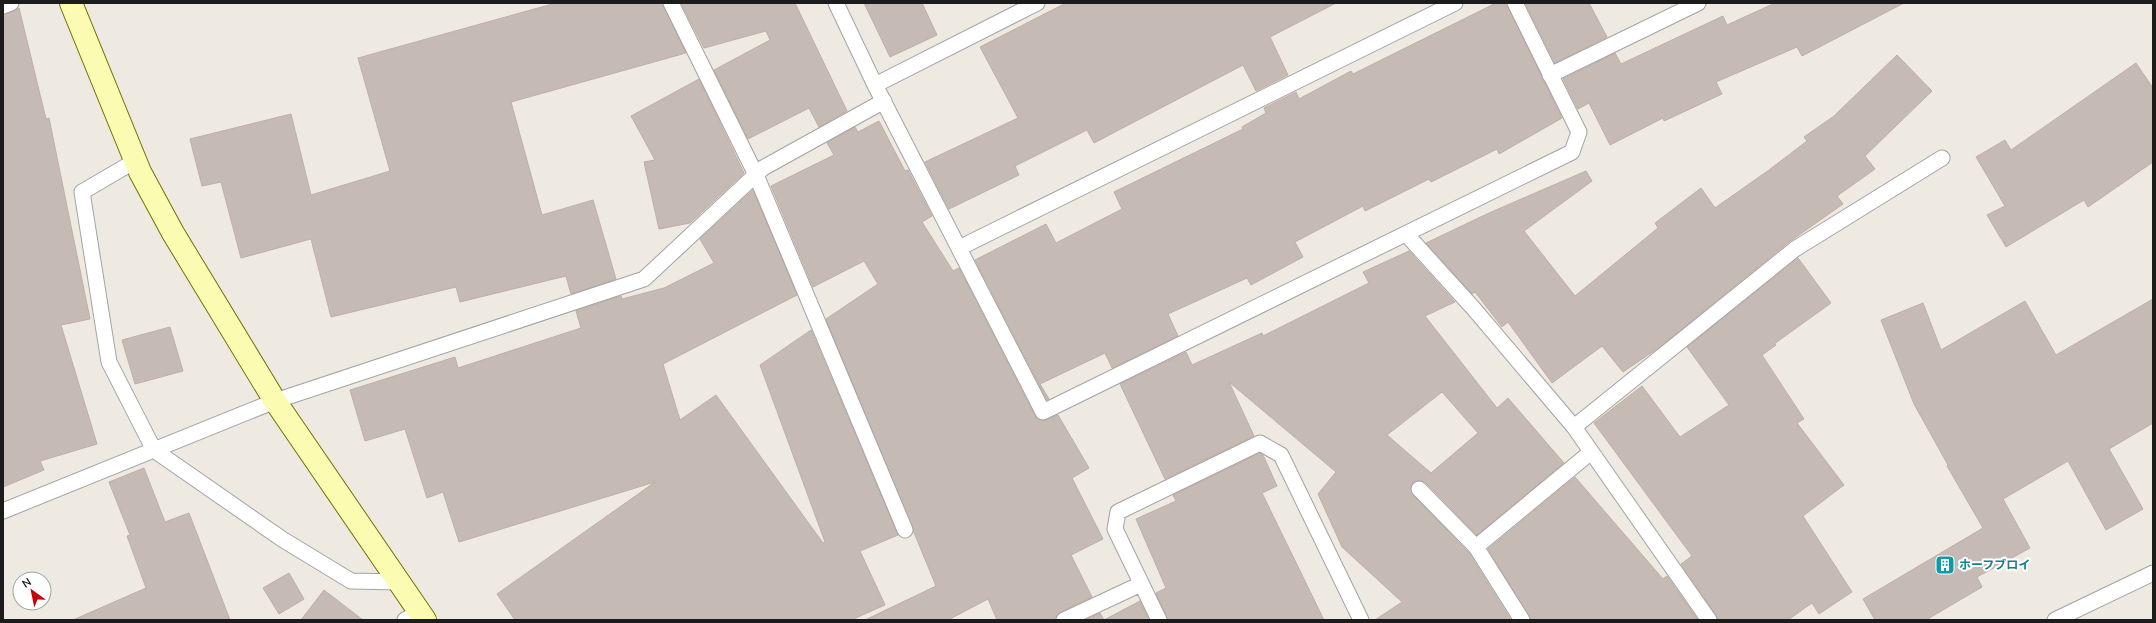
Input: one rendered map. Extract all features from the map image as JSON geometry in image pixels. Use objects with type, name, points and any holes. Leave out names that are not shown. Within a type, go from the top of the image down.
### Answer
[{"type":"street","points":[[71,3],[135,161],[172,233],[275,401],[398,582],[416,617]]},
{"type":"lane","points":[[3,6],[10,3]]},
{"type":"lane","points":[[671,3],[756,175],[905,530]]},
{"type":"lane","points":[[836,3],[875,85],[1043,412],[1407,235],[1572,152],[1579,132],[1514,3]]},
{"type":"lane","points":[[875,85],[1037,3]]},
{"type":"lane","points":[[959,248],[1455,3]]},
{"type":"lane","points":[[1550,75],[1698,3]]},
{"type":"lane","points":[[3,511],[275,401],[644,279],[764,168],[884,101]]},
{"type":"lane","points":[[1574,428],[1795,249],[1942,158]]},
{"type":"lane","points":[[135,161],[82,192],[109,362],[154,450],[282,539],[351,581],[398,582]]},
{"type":"lane","points":[[1407,235],[1474,309],[1574,428],[1709,620]]},
{"type":"lane","points":[[1159,620],[1114,529],[1118,512],[1260,443],[1281,455],[1361,620]]},
{"type":"lane","points":[[1476,547],[1591,452]]},
{"type":"lane","points":[[1419,489],[1476,547],[1522,620]]},
{"type":"lane","points":[[2055,620],[2153,573]]},
{"type":"lane","points":[[1064,620],[1141,584]]},
{"type":"building","points":[[556,3],[662,3],[686,53],[511,102],[542,215],[593,200],[616,279],[571,294],[566,276],[460,302],[456,287],[331,317],[311,239],[241,258],[221,182],[202,186],[190,139],[291,114],[311,195],[390,171],[358,58]]},
{"type":"building","points":[[681,3],[795,3],[847,111],[819,127],[809,108],[748,139],[714,70],[770,40],[766,31],[704,48]]},
{"type":"building","points":[[864,3],[922,3],[937,35],[890,57]]},
{"type":"building","points":[[1066,3],[1336,3],[1270,37],[1288,75],[1256,91],[1243,65],[1094,143],[1087,130],[1015,166],[1019,175],[949,209],[925,162],[1018,118],[980,47]]},
{"type":"building","points":[[1496,3],[1506,3],[1562,118],[1499,154],[1497,149],[1431,182],[1429,179],[1365,211],[1363,206],[1295,242],[1303,257],[1251,285],[1247,278],[1168,314],[1178,336],[1112,368],[1105,353],[1040,384],[1049,399],[1047,400],[975,260],[1046,224],[1056,243],[1122,209],[1114,192],[1243,129],[1242,127],[1266,113],[1264,108],[1296,92],[1299,99],[1351,71],[1353,74]]},
{"type":"building","points":[[1525,3],[1589,3],[1607,37],[1555,63]]},
{"type":"building","points":[[1775,3],[1904,3],[1802,56],[1797,47],[1716,82],[1722,94],[1664,121],[1663,118],[1610,145],[1589,103],[1578,109],[1563,79],[1615,53],[1621,64],[1723,16],[1727,25]]},
{"type":"building","points":[[19,8],[46,119],[49,118],[90,319],[61,325],[97,444],[40,461],[44,470],[3,487],[3,15]]},
{"type":"building","points":[[1897,55],[1932,91],[1865,156],[1875,169],[1837,196],[1843,204],[1789,242],[1661,346],[1623,372],[1602,346],[1552,383],[1508,322],[1502,327],[1475,292],[1472,294],[1426,243],[1489,213],[1586,171],[1592,181],[1524,231],[1575,296],[1658,228],[1655,223],[1701,188],[1715,208],[1769,170],[1807,141],[1804,137],[1834,116]]},
{"type":"building","points":[[2136,63],[2153,88],[2153,162],[2088,207],[2084,200],[2006,247],[1987,215],[2005,206],[1976,157],[2005,140],[2011,150]]},
{"type":"building","points":[[699,79],[744,173],[690,223],[659,229],[644,162],[655,160],[631,116]]},
{"type":"building","points":[[879,121],[905,171],[908,170],[932,216],[922,222],[953,271],[959,268],[1035,416],[1043,421],[1058,415],[1089,468],[1072,478],[1103,539],[1071,555],[1092,597],[1060,612],[1055,620],[997,620],[988,599],[948,620],[865,620],[936,586],[826,319],[878,284],[864,261],[813,287],[771,186],[834,155],[827,143],[855,127],[858,132]]},
{"type":"building","points":[[753,190],[797,295],[663,364],[680,420],[716,395],[823,543],[825,542],[760,365],[811,330],[898,535],[860,551],[885,605],[851,620],[515,620],[497,594],[655,482],[459,542],[443,492],[427,498],[405,429],[365,441],[350,390],[455,357],[458,368],[581,328],[576,311],[621,296],[622,299],[664,288],[714,263],[700,239]]},
{"type":"building","points":[[1409,251],[1455,302],[1425,316],[1497,408],[1508,398],[1564,463],[1477,535],[1425,482],[1416,480],[1410,486],[1413,495],[1469,553],[1511,620],[1375,620],[1402,602],[1342,547],[1318,494],[1336,472],[1229,382],[1254,436],[1165,479],[1120,384],[1186,352],[1192,365],[1262,333],[1263,336],[1369,283],[1363,272]],"holes":[[[1442,392],[1478,433],[1431,473],[1387,435]]]},
{"type":"building","points":[[1798,258],[1831,303],[1774,344],[1776,345],[1762,355],[1804,419],[1797,423],[1844,485],[1803,516],[1852,592],[1819,614],[1812,603],[1788,620],[1718,620],[1681,564],[1692,556],[1594,423],[1642,386],[1680,437],[1729,405],[1687,347]]},
{"type":"building","points":[[2153,299],[2153,423],[2109,449],[2143,509],[2106,530],[2068,461],[2003,499],[2030,548],[1977,577],[1982,587],[1926,620],[1875,620],[1863,599],[1983,528],[1947,466],[1948,465],[1914,404],[1881,320],[1923,303],[1941,350],[2025,301],[2056,355]]},
{"type":"building","points":[[170,327],[183,371],[135,384],[122,340]]},
{"type":"building","points":[[1260,453],[1263,455],[1277,486],[1262,493],[1324,620],[1168,620],[1156,593],[1166,588],[1136,519],[1176,501],[1173,495]]},
{"type":"building","points":[[144,468],[165,522],[189,513],[230,620],[73,620],[146,588],[127,536],[130,535],[109,482]]},
{"type":"building","points":[[1575,477],[1663,579],[1667,576],[1698,620],[1531,620],[1488,549]]},
{"type":"building","points":[[289,573],[304,599],[279,614],[263,588]]},
{"type":"building","points":[[324,590],[363,620],[301,620]]},
{"type":"building","points":[[1140,601],[1149,620],[1104,620]]},
{"type":"building","points":[[1100,613],[1104,620],[1085,620]]},
{"type":"place","name":"ホーフブロイ","points":[[1945,565]]}]
